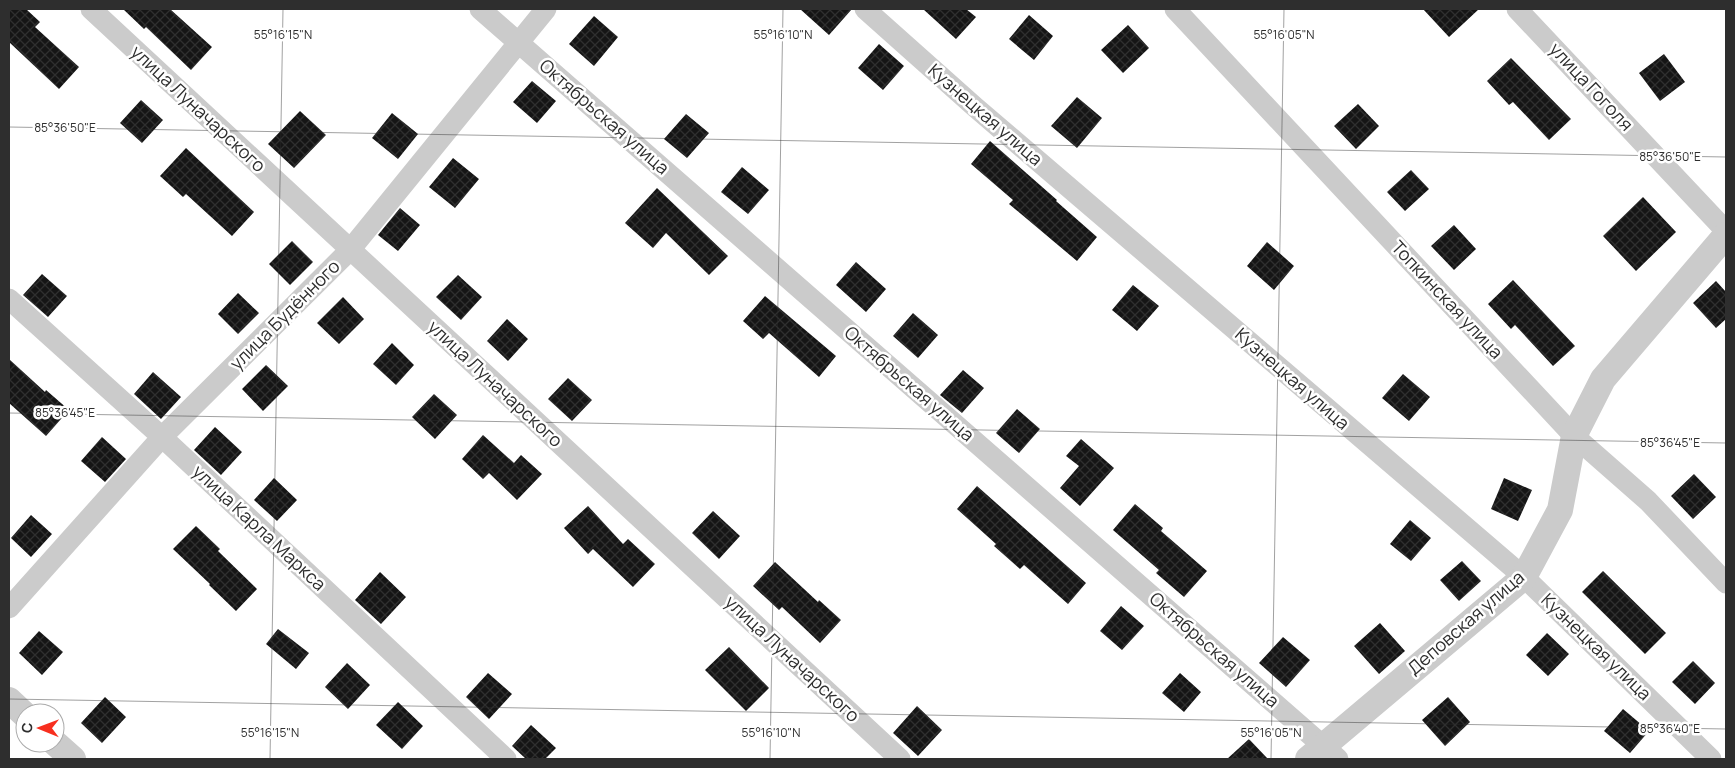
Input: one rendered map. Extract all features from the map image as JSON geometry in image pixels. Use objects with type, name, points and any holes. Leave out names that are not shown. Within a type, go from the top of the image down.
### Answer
[{"type":"street","name":"улица Луначарского","points":[[90,9],[900,759]]},
{"type":"street","name":"Октябрьская улица","points":[[480,9],[1323,755]]},
{"type":"street","name":"улица Будённого","points":[[9,608],[162,437],[350,250],[546,9]]},
{"type":"street","name":"Кузнецкая улица","points":[[865,9],[982,114],[1524,577],[1711,759]]},
{"type":"street","name":"Топкинская улица","points":[[1175,9],[1574,436],[1648,501],[1726,583]]},
{"type":"street","name":"улица Гоголя","points":[[1517,9],[1726,233]]},
{"type":"street","name":"Деповская улица","points":[[1323,755],[1524,577],[1560,510],[1574,436],[1603,379],[1726,233]]},
{"type":"street","name":"улица Карла Маркса","points":[[9,300],[162,437],[506,759]]},
{"type":"building","points":[[9,9],[26,9],[40,22],[35,27],[79,67],[59,89],[9,42]]},
{"type":"building","points":[[123,9],[170,9],[212,47],[191,70],[146,27],[144,29]]},
{"type":"building","points":[[800,9],[852,9],[829,35]]},
{"type":"building","points":[[923,9],[966,9],[976,17],[956,39]]},
{"type":"building","points":[[1423,9],[1479,9],[1449,37]]},
{"type":"building","points":[[1029,15],[1053,36],[1034,60],[1009,39]]},
{"type":"building","points":[[594,16],[618,37],[594,66],[569,44]]},
{"type":"building","points":[[1128,25],[1149,48],[1123,73],[1101,50]]},
{"type":"building","points":[[879,44],[904,66],[883,90],[858,68]]},
{"type":"building","points":[[1664,54],[1685,82],[1660,101],[1639,73]]},
{"type":"building","points":[[1511,58],[1571,119],[1549,140],[1513,102],[1509,105],[1487,81]]},
{"type":"building","points":[[532,81],[556,101],[537,123],[513,102]]},
{"type":"building","points":[[1077,97],[1102,118],[1077,148],[1051,126]]},
{"type":"building","points":[[141,100],[163,120],[142,143],[120,123]]},
{"type":"building","points":[[1358,104],[1379,126],[1356,149],[1334,126]]},
{"type":"building","points":[[300,111],[326,135],[294,168],[268,144]]},
{"type":"building","points":[[392,113],[418,134],[398,159],[372,138]]},
{"type":"building","points":[[686,114],[709,133],[687,158],[664,139]]},
{"type":"building","points":[[990,141],[1097,237],[1077,261],[1009,204],[1013,200],[971,164]]},
{"type":"building","points":[[186,148],[254,212],[232,236],[186,194],[183,197],[160,176]]},
{"type":"building","points":[[453,158],[479,179],[455,208],[429,187]]},
{"type":"building","points":[[742,167],[769,190],[748,214],[721,192]]},
{"type":"building","points":[[1411,170],[1429,189],[1405,211],[1387,192]]},
{"type":"building","points":[[657,188],[728,256],[709,275],[666,233],[653,248],[625,223]]},
{"type":"building","points":[[1643,197],[1676,232],[1636,271],[1603,236]]},
{"type":"building","points":[[400,208],[420,225],[398,251],[378,235]]},
{"type":"building","points":[[1454,225],[1476,249],[1454,270],[1431,246]]},
{"type":"building","points":[[292,241],[313,262],[290,285],[269,264]]},
{"type":"building","points":[[1267,242],[1294,266],[1274,290],[1247,266]]},
{"type":"building","points":[[856,262],[886,289],[866,312],[836,285]]},
{"type":"building","points":[[42,274],[67,296],[48,317],[23,295]]},
{"type":"building","points":[[458,275],[482,297],[461,320],[436,297]]},
{"type":"building","points":[[1513,280],[1575,346],[1553,366],[1515,325],[1511,329],[1488,304]]},
{"type":"building","points":[[1716,281],[1726,292],[1726,319],[1716,328],[1693,303]]},
{"type":"building","points":[[1133,285],[1159,306],[1137,331],[1112,310]]},
{"type":"building","points":[[238,293],[259,313],[238,334],[218,314]]},
{"type":"building","points":[[765,296],[836,356],[819,377],[769,333],[763,339],[743,321]]},
{"type":"building","points":[[343,297],[364,319],[339,344],[317,323]]},
{"type":"building","points":[[913,313],[938,335],[918,358],[893,336]]},
{"type":"building","points":[[507,319],[528,339],[508,361],[487,341]]},
{"type":"building","points":[[392,343],[414,365],[396,385],[373,364]]},
{"type":"building","points":[[9,359],[45,392],[46,390],[69,410],[46,436],[9,403]]},
{"type":"building","points":[[266,365],[288,386],[263,411],[242,389]]},
{"type":"building","points":[[963,370],[984,388],[962,413],[940,395]]},
{"type":"building","points":[[153,372],[181,397],[161,419],[134,394]]},
{"type":"building","points":[[1403,374],[1430,397],[1409,421],[1382,398]]},
{"type":"building","points":[[568,378],[592,400],[572,421],[548,399]]},
{"type":"building","points":[[434,394],[457,415],[435,439],[412,417]]},
{"type":"building","points":[[1017,409],[1040,429],[1019,453],[996,433]]},
{"type":"building","points":[[215,427],[242,452],[221,475],[194,450]]},
{"type":"building","points":[[483,435],[514,463],[521,455],[542,474],[517,500],[489,473],[483,479],[462,459]]},
{"type":"building","points":[[102,437],[126,459],[105,482],[81,461]]},
{"type":"building","points":[[1081,439],[1114,468],[1080,506],[1060,488],[1079,466],[1066,456]]},
{"type":"building","points":[[1694,474],[1716,497],[1693,519],[1671,496]]},
{"type":"building","points":[[274,478],[297,500],[277,521],[254,500]]},
{"type":"building","points":[[1504,478],[1532,490],[1518,521],[1491,509]]},
{"type":"building","points":[[977,486],[1086,583],[1068,604],[1024,565],[1020,569],[994,546],[996,544],[957,509]]},
{"type":"building","points":[[1135,504],[1163,528],[1161,531],[1207,571],[1184,597],[1156,573],[1159,570],[1113,530]]},
{"type":"building","points":[[588,506],[623,544],[628,539],[655,564],[633,587],[593,549],[588,554],[564,528]]},
{"type":"building","points":[[713,511],[740,536],[719,559],[692,533]]},
{"type":"building","points":[[31,515],[52,534],[31,557],[11,538]]},
{"type":"building","points":[[1410,520],[1431,538],[1411,561],[1390,544]]},
{"type":"building","points":[[196,526],[220,549],[218,551],[257,589],[236,611],[173,549]]},
{"type":"building","points":[[1462,561],[1481,581],[1459,601],[1440,580]]},
{"type":"building","points":[[775,562],[818,602],[819,600],[841,620],[820,643],[782,607],[779,610],[753,586]]},
{"type":"building","points":[[1603,571],[1666,633],[1645,654],[1582,592]]},
{"type":"building","points":[[380,572],[406,597],[381,624],[355,600]]},
{"type":"building","points":[[1121,606],[1144,626],[1122,650],[1100,631]]},
{"type":"building","points":[[1380,623],[1405,651],[1379,674],[1354,646]]},
{"type":"building","points":[[278,629],[309,653],[296,669],[266,644]]},
{"type":"building","points":[[39,631],[63,652],[42,675],[19,653]]},
{"type":"building","points":[[1547,633],[1569,654],[1548,676],[1526,655]]},
{"type":"building","points":[[1283,637],[1310,660],[1286,687],[1259,663]]},
{"type":"building","points":[[729,647],[769,688],[746,711],[705,670]]},
{"type":"building","points":[[1693,661],[1715,683],[1695,704],[1672,682]]},
{"type":"building","points":[[347,663],[370,685],[348,709],[325,687]]},
{"type":"building","points":[[488,673],[512,694],[489,719],[466,697]]},
{"type":"building","points":[[1180,673],[1201,692],[1184,712],[1162,693]]},
{"type":"building","points":[[105,697],[126,717],[102,743],[81,723]]},
{"type":"building","points":[[1448,697],[1470,722],[1445,746],[1422,720]]},
{"type":"building","points":[[398,702],[423,726],[402,749],[376,725]]},
{"type":"building","points":[[917,706],[942,730],[918,756],[893,733]]},
{"type":"building","points":[[1623,709],[1649,731],[1630,753],[1604,731]]},
{"type":"building","points":[[531,725],[556,748],[545,759],[526,759],[512,746]]},
{"type":"building","points":[[1249,739],[1268,759],[1227,759]]}]
